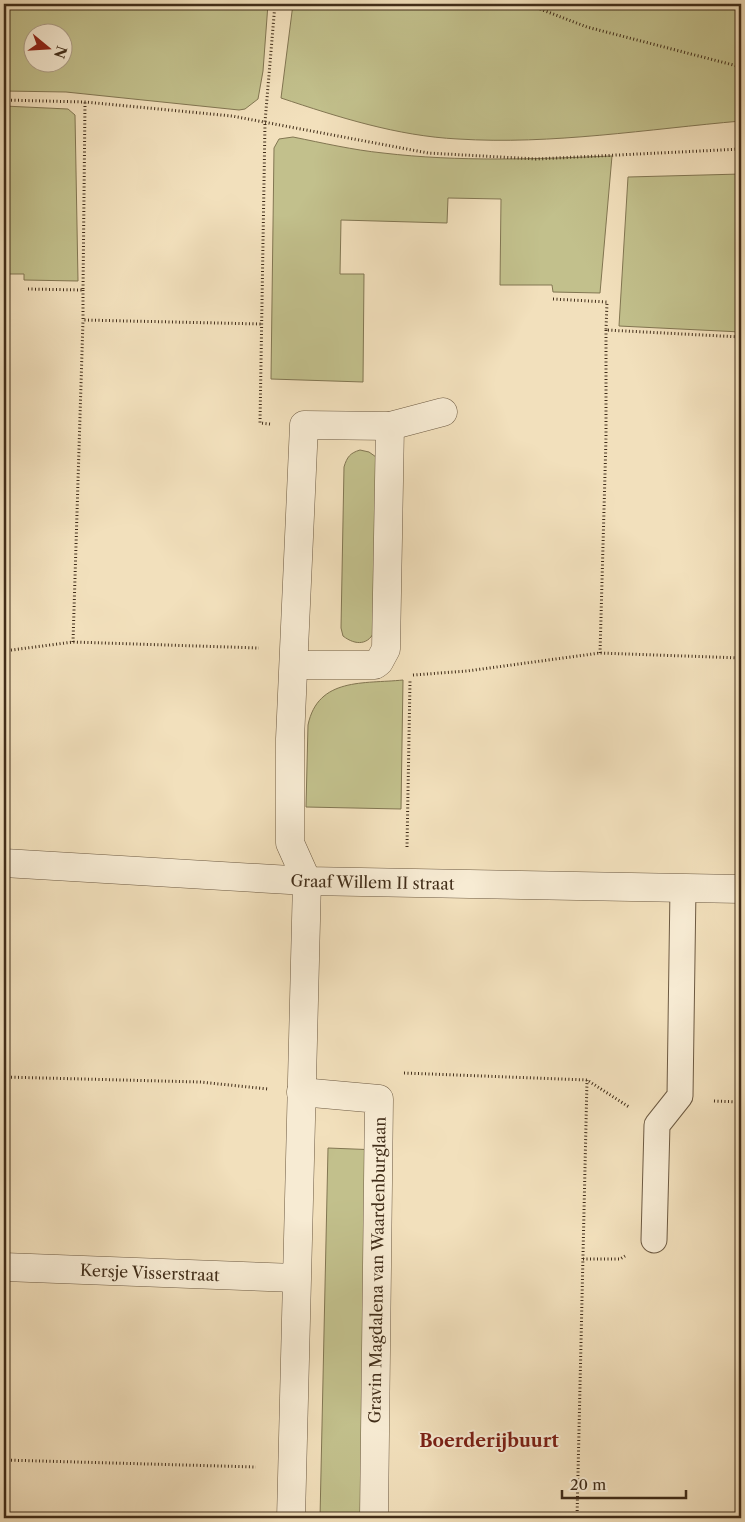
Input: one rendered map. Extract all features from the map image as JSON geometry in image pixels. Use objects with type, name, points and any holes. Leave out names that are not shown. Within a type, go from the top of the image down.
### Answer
[{"type":"street","points":[[291,1518],[307,881],[290,844],[290,739],[304,425],[390,426],[443,412]]},
{"type":"street","points":[[294,657],[375,665],[379,662],[386,649],[390,426]]},
{"type":"street","name":"Graaf Willem II straat","points":[[4,863],[307,881],[741,889]]},
{"type":"street","name":"Gravin Magdalena van Waardenburglaan","points":[[301,1092],[379,1099],[374,1518]]},
{"type":"street","name":"Kersje Visserstraat","points":[[4,1267],[296,1278]]},
{"type":"lane","points":[[654,1240],[657,1125],[680,1096],[683,888]]},
{"type":"path","points":[[275,4],[265,122],[260,424],[304,425]]},
{"type":"path","points":[[527,4],[587,27],[741,67]]},
{"type":"path","points":[[4,100],[85,102],[232,116],[438,154],[536,159],[741,149]]},
{"type":"path","points":[[73,642],[83,320],[85,102]]},
{"type":"path","points":[[28,289],[83,290]]},
{"type":"path","points":[[553,299],[607,302],[606,438],[600,654]]},
{"type":"path","points":[[83,320],[262,324]]},
{"type":"path","points":[[606,330],[741,337]]},
{"type":"path","points":[[4,651],[73,642],[294,657]]},
{"type":"path","points":[[406,882],[410,676],[467,671],[600,654],[741,658]]},
{"type":"path","points":[[379,1099],[397,1073],[587,1080],[657,1125]]},
{"type":"path","points":[[4,1076],[200,1082],[301,1092]]},
{"type":"path","points":[[577,1518],[587,1080]]},
{"type":"path","points":[[583,1259],[620,1259],[654,1240]]},
{"type":"path","points":[[4,1460],[292,1468]]},
{"type":"shaded area","points":[[4,4],[268,4],[263,71],[258,99],[245,109],[239,110],[66,92],[4,91]]},
{"type":"shaded area","points":[[293,4],[741,4],[741,121],[529,140],[458,139],[390,130],[281,98]]},
{"type":"shaded area","points":[[4,106],[68,109],[75,115],[78,281],[24,280],[24,274],[4,274]]},
{"type":"shaded area","points":[[293,137],[372,152],[440,158],[526,159],[612,156],[600,293],[553,292],[552,285],[500,285],[501,199],[448,198],[447,223],[341,220],[340,274],[364,274],[363,382],[271,379],[274,148],[279,139]]},
{"type":"shaded area","points":[[741,174],[741,332],[619,326],[628,177]]},
{"type":"shaded area","points":[[360,450],[369,452],[376,457],[375,630],[366,641],[357,642],[343,636],[341,628],[344,467],[349,456]]},
{"type":"shaded area","points":[[403,680],[401,809],[306,807],[308,725],[313,709],[322,698],[332,691],[345,686],[358,683]]},
{"type":"shaded area","points":[[328,1148],[379,1150],[370,1518],[320,1518]]},
{"type":"district","name":"Boerderijbuurt","points":[[489,1441]]}]
